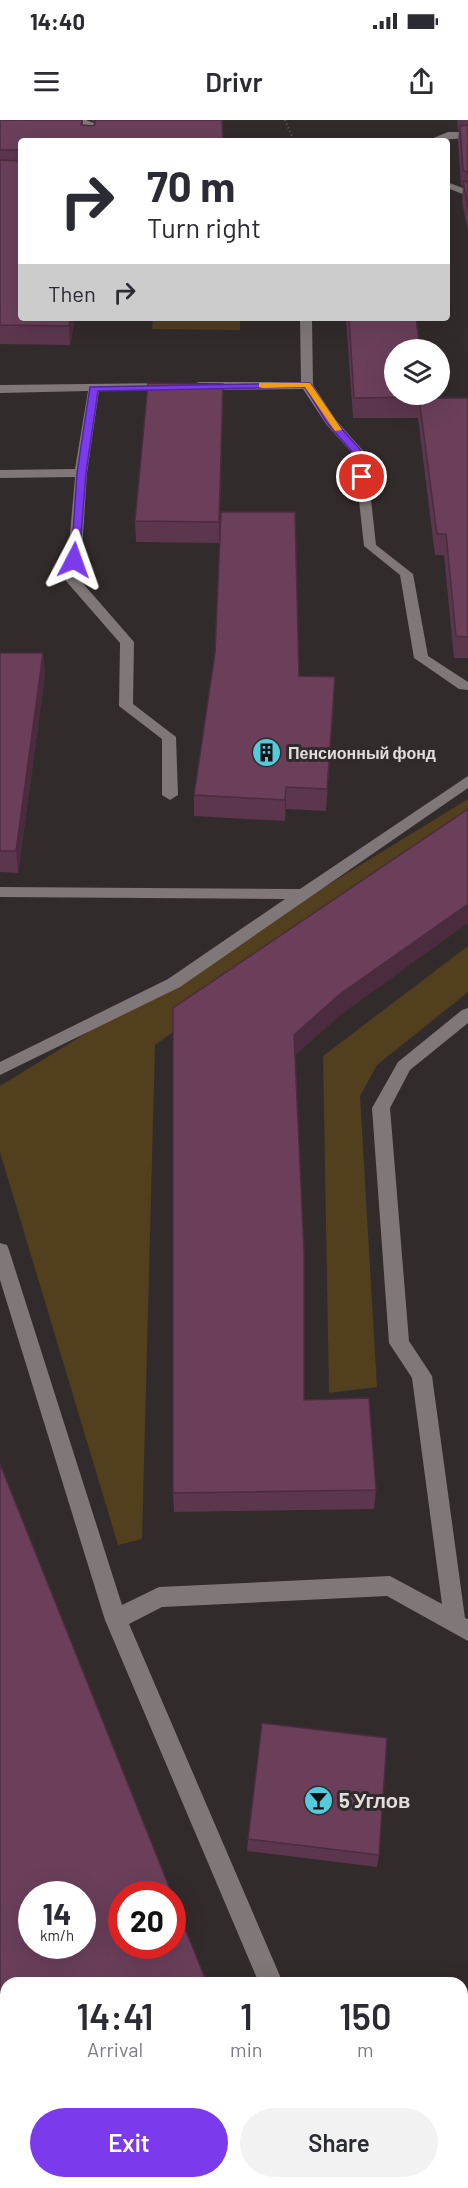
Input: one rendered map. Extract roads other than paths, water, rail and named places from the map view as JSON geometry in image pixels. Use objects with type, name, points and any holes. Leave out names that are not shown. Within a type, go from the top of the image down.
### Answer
[{"type":"lane","points":[[77,120],[91,125],[89,138]]},
{"type":"lane","points":[[440,138],[448,135],[468,135]]},
{"type":"lane","points":[[450,186],[468,193]]},
{"type":"lane","points":[[306,321],[307,385],[330,421],[360,454],[370,546],[406,574],[421,658],[468,686]]},
{"type":"lane","points":[[0,389],[307,385]]},
{"type":"lane","points":[[94,389],[81,473],[73,582],[127,642],[126,706],[168,737],[170,795]]},
{"type":"lane","points":[[0,474],[81,473]]},
{"type":"lane","points":[[0,1069],[174,982],[468,781]]},
{"type":"lane","points":[[0,892],[303,894]]},
{"type":"lane","points":[[461,1627],[422,1376],[399,1343],[381,1108],[404,1066],[468,1014]]},
{"type":"lane","points":[[0,1250],[116,1620],[268,1977]]},
{"type":"lane","points":[[116,1620],[159,1597],[390,1586],[461,1627]]},
{"type":"place","name":"Пенсионный фонд","points":[[267,753]]},
{"type":"place","name":"5 Углов","points":[[318,1801]]}]
